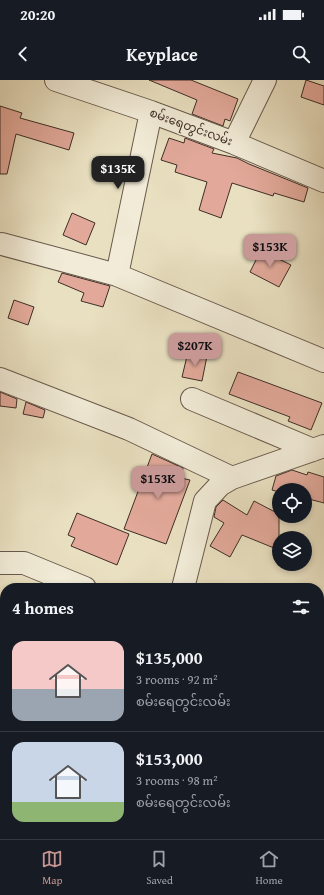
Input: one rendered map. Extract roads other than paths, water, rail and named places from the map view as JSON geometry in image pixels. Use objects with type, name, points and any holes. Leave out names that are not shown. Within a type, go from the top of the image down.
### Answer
[{"type":"street","name":"စမ်းရေတွင်းလမ်း","points":[[56,80],[151,112],[234,143],[324,181]]},
{"type":"street","points":[[234,143],[266,80]]},
{"type":"street","points":[[117,275],[151,112]]},
{"type":"street","points":[[2,244],[117,275],[324,361]]},
{"type":"street","points":[[0,379],[129,429],[232,478]]},
{"type":"street","points":[[192,399],[319,448]]},
{"type":"street","points":[[184,583],[205,501],[220,485],[232,478],[319,448]]},
{"type":"street","points":[[0,563],[24,563],[73,583]]}]
